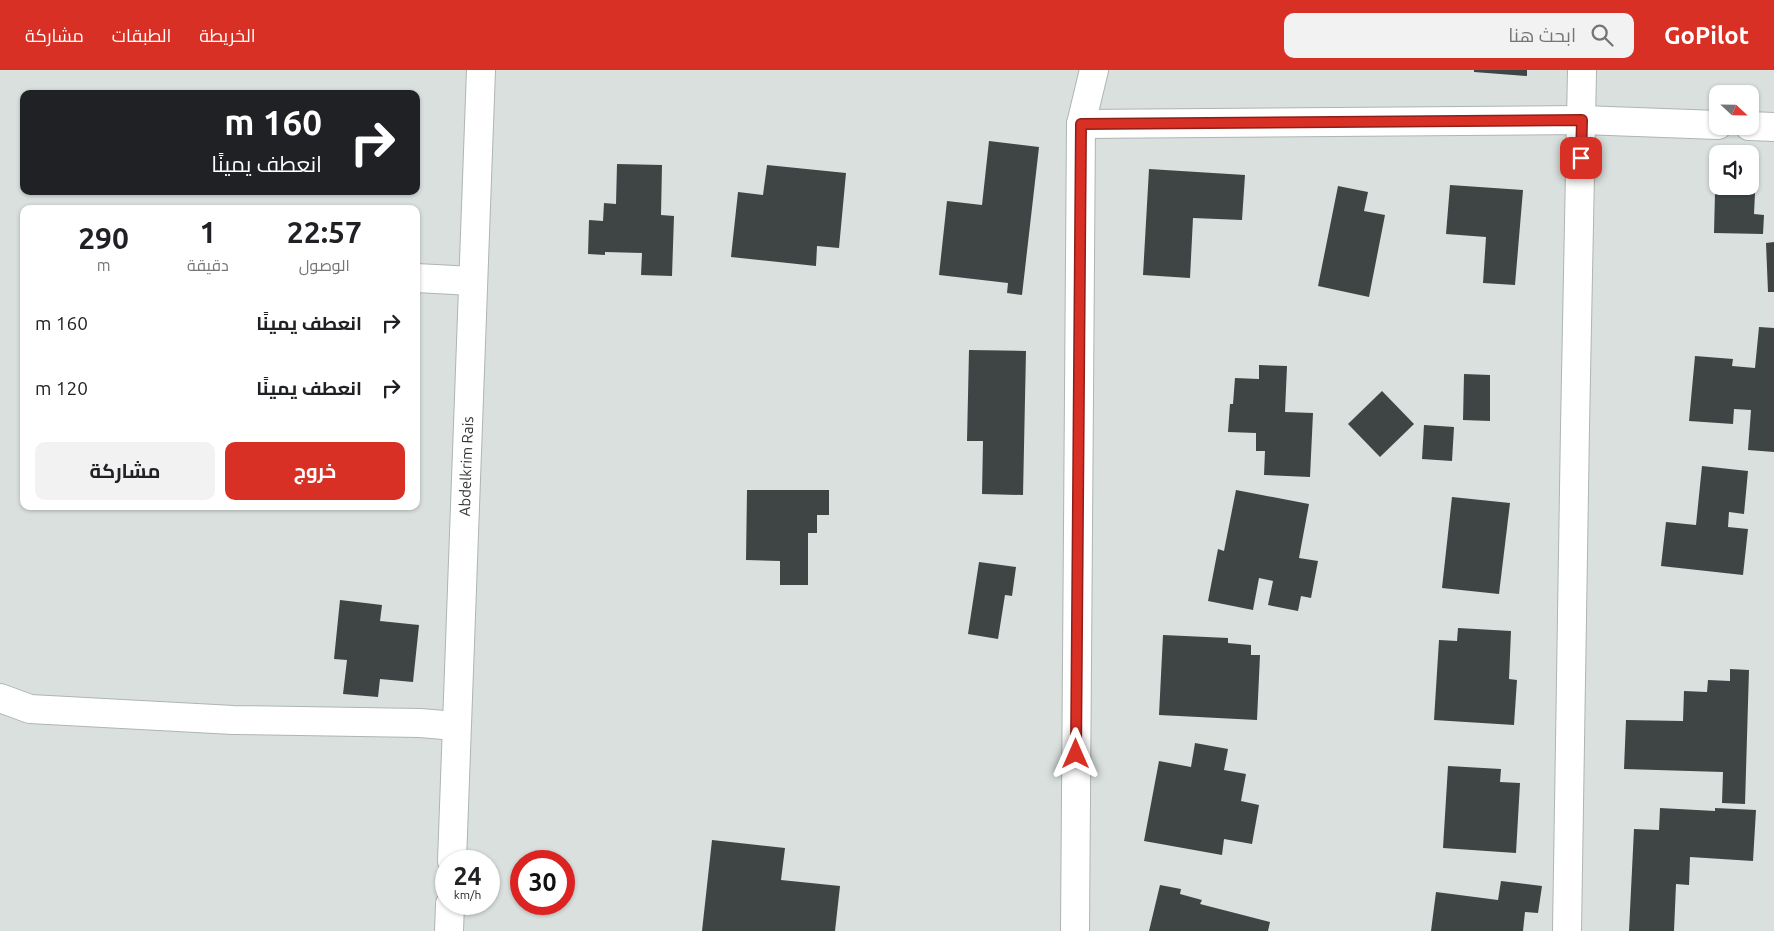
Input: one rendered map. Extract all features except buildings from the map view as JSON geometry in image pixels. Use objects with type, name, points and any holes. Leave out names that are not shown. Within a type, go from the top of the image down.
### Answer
[{"type":"street","name":"Abdelkrim Rais","points":[[452,850],[481,70]]},
{"type":"street","points":[[1075,931],[1081,124],[1094,70]]},
{"type":"street","points":[[1567,931],[1582,70]]},
{"type":"street","points":[[1081,124],[1582,120],[1709,125]]},
{"type":"street","points":[[1759,126],[1774,127]]},
{"type":"street","points":[[420,278],[473,281]]},
{"type":"street","points":[[0,698],[30,709],[234,720],[420,723],[456,726]]},
{"type":"street","points":[[449,931],[450,915]]},
{"type":"route","points":[[1076,754],[1081,124],[1582,120],[1581,158]]}]
